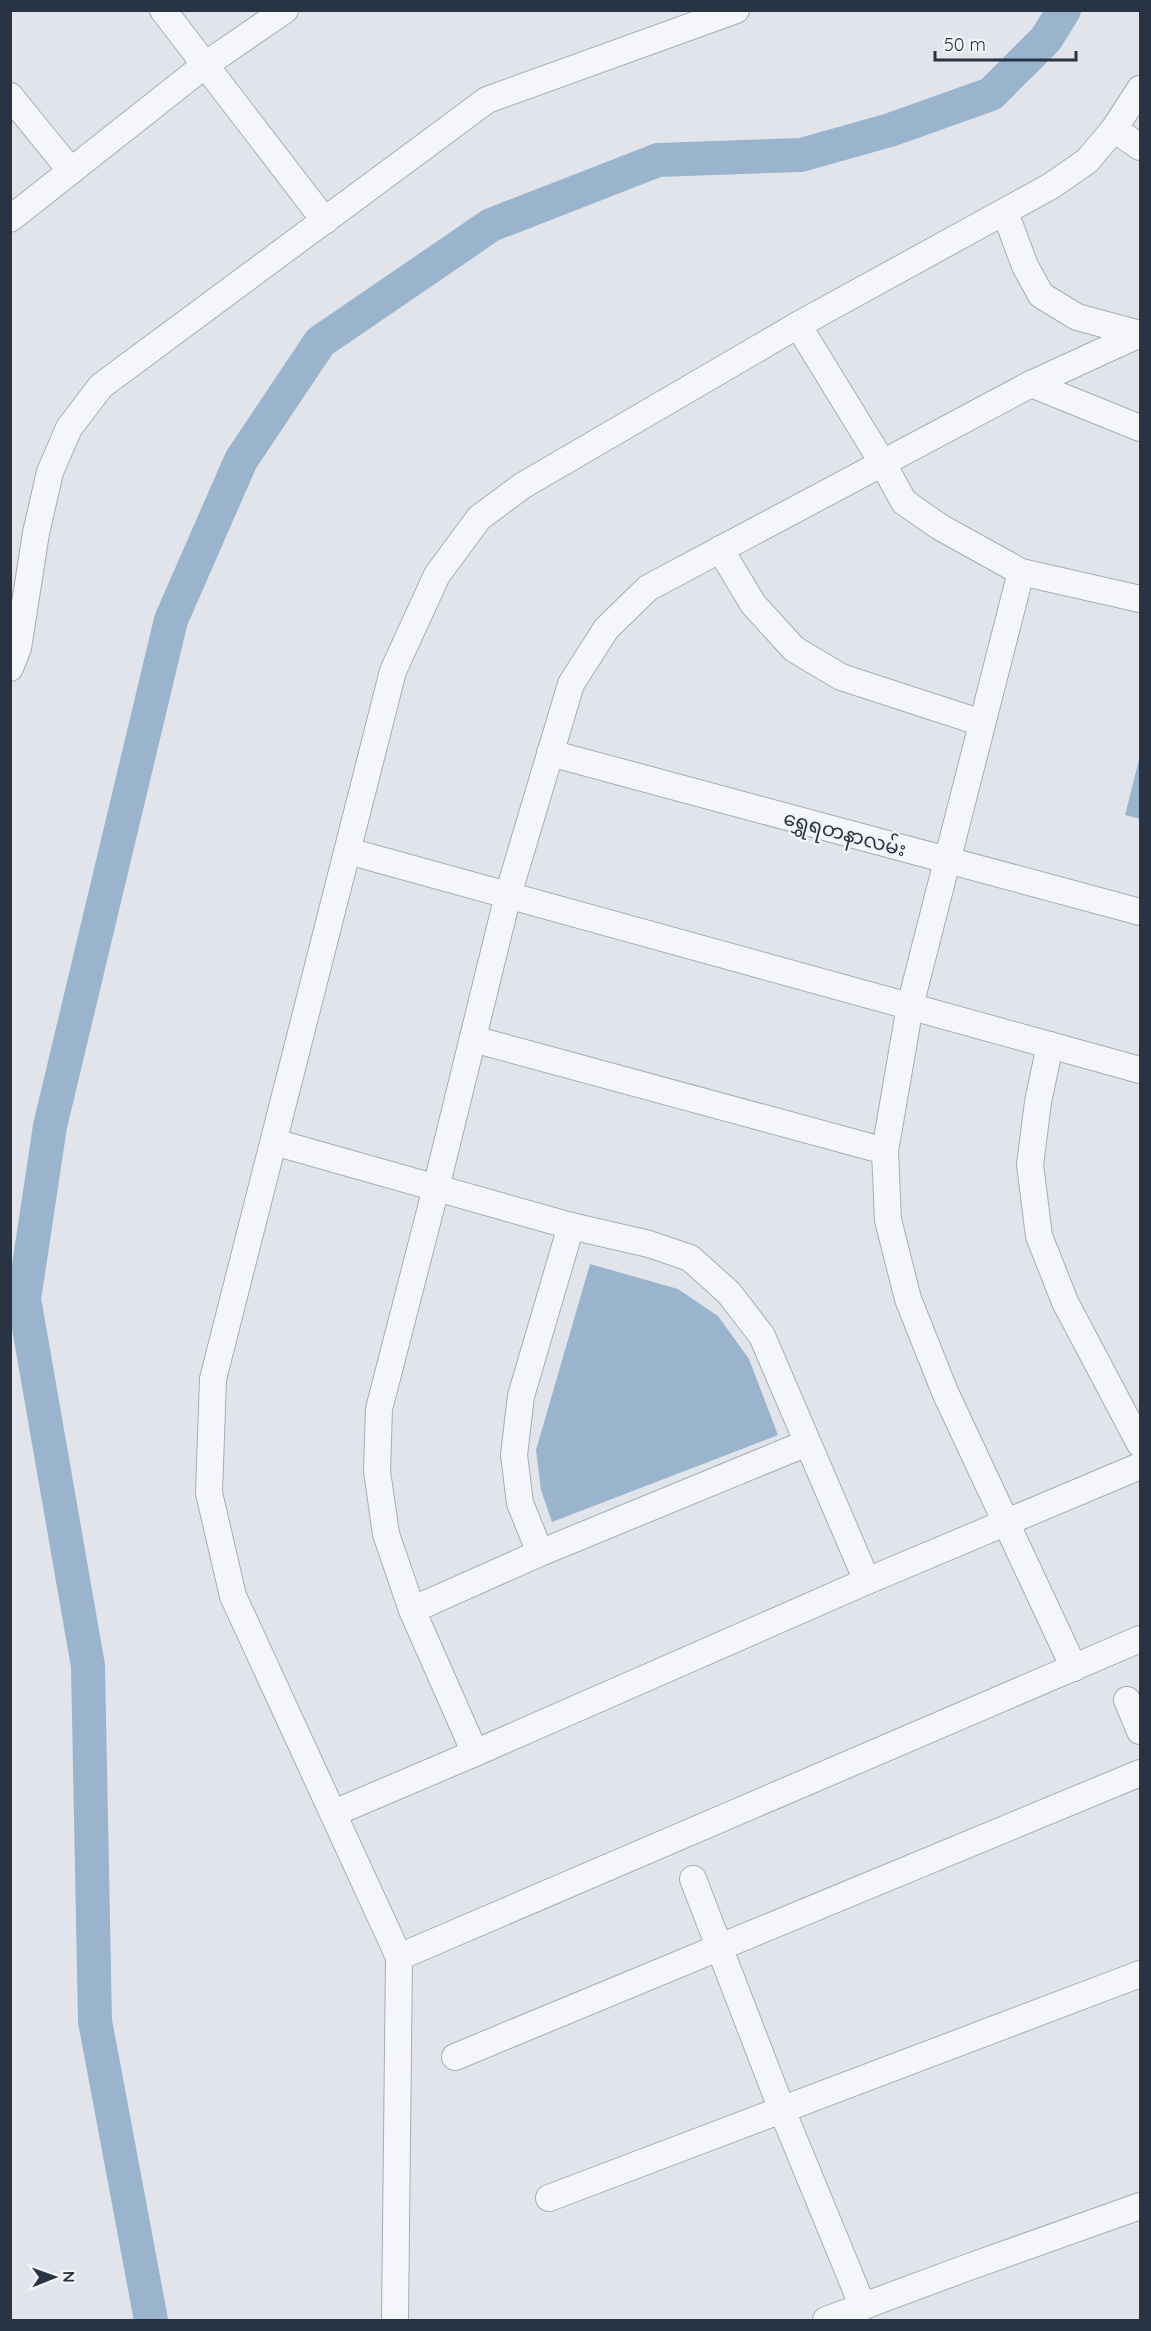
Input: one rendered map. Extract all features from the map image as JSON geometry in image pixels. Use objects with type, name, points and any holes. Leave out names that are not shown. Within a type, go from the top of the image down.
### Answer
[{"type":"street","points":[[163,10],[325,221]]},
{"type":"street","points":[[10,219],[206,65],[285,10]]},
{"type":"street","points":[[10,668],[18,648],[36,533],[50,472],[69,428],[100,386],[487,100],[736,10]]},
{"type":"street","points":[[395,2320],[399,1957],[233,1596],[209,1493],[213,1379],[393,671],[437,574],[478,518],[522,486],[798,325],[1005,212],[1087,161],[1114,129],[1140,89]]},
{"type":"street","points":[[10,96],[71,171]]},
{"type":"street","points":[[1114,129],[1140,147]]},
{"type":"street","points":[[1005,212],[1025,266],[1041,295],[1077,316],[1140,334]]},
{"type":"street","points":[[798,325],[904,502],[940,528],[1021,572],[1139,595]]},
{"type":"street","points":[[475,1753],[412,1610],[386,1534],[377,1471],[379,1409],[508,895],[571,684],[606,629],[648,588],[1031,384],[1140,334]]},
{"type":"street","points":[[1031,384],[1140,428]]},
{"type":"street","points":[[720,549],[753,604],[794,649],[841,677],[982,723]]},
{"type":"street","points":[[1021,572],[910,1006],[885,1150],[888,1220],[908,1299],[945,1392],[1074,1668]]},
{"type":"street","name":"ရွှေရတနာလမ်း","points":[[550,753],[1140,912]]},
{"type":"street","points":[[348,851],[1140,1070]]},
{"type":"street","points":[[473,1039],[885,1150]]},
{"type":"street","points":[[1050,1045],[1038,1102],[1030,1165],[1039,1236],[1065,1302],[1140,1444]]},
{"type":"street","points":[[274,1142],[571,1226],[649,1244],[690,1258],[729,1293],[762,1336],[867,1581]]},
{"type":"street","points":[[540,1553],[520,1503],[514,1455],[521,1396],[571,1226]]},
{"type":"street","points":[[412,1610],[540,1553],[807,1443]]},
{"type":"street","points":[[334,1813],[867,1581],[1140,1466]]},
{"type":"street","points":[[399,1957],[1140,1639]]},
{"type":"street","points":[[1127,1700],[1140,1731]]},
{"type":"street","points":[[455,2058],[1140,1773]]},
{"type":"street","points":[[693,1879],[782,2110],[863,2307]]},
{"type":"street","points":[[549,2198],[1140,1974]]},
{"type":"street","points":[[826,2320],[1140,2206]]},
{"type":"water","points":[[1140,756],[1140,819],[1125,815]]},
{"type":"water","points":[[590,1264],[678,1289],[718,1316],[749,1359],[778,1435],[552,1522],[541,1490],[536,1450]]},
{"type":"waterway","points":[[151,2320],[95,2021],[88,1666],[24,1299],[50,1126],[171,620],[241,460],[320,342],[491,225],[658,160],[801,155],[890,130],[991,94],[1046,39],[1064,10]]}]
